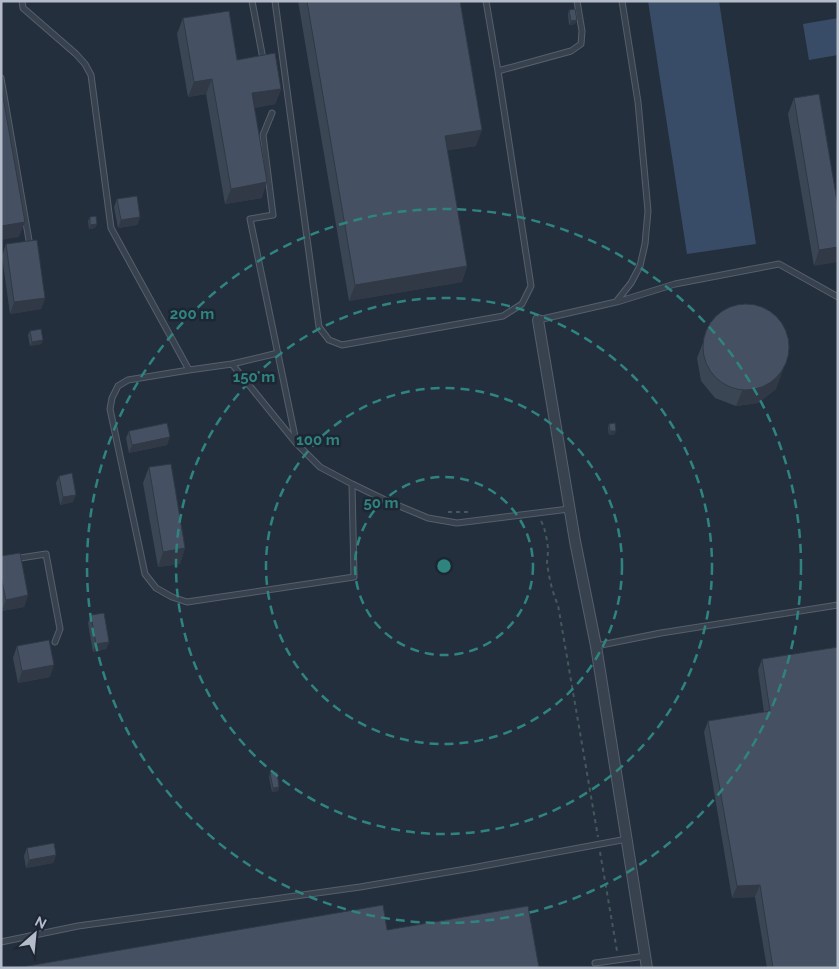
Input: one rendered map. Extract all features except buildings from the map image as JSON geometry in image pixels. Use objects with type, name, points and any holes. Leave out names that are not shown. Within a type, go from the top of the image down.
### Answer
[{"type":"street","points":[[538,320],[569,509],[596,646],[647,968]]},
{"type":"lane","points":[[22,1],[23,8],[76,54],[85,64],[91,75],[111,228],[189,370]]},
{"type":"lane","points":[[252,1],[262,59]]},
{"type":"lane","points":[[275,1],[319,327],[329,340],[342,344],[503,316],[522,304],[531,286],[486,1]]},
{"type":"lane","points":[[498,71],[571,51],[581,44],[582,31],[577,1]]},
{"type":"lane","points":[[616,302],[630,284],[640,266],[645,244],[648,211],[638,102],[622,1]]},
{"type":"lane","points":[[1,78],[30,246],[22,248]]},
{"type":"lane","points":[[272,113],[263,135],[273,215],[250,219],[296,443]]},
{"type":"lane","points":[[538,320],[616,302],[675,284],[779,264],[838,297]]},
{"type":"lane","points":[[278,353],[232,364],[128,380],[118,386],[112,398],[110,409],[146,574],[156,588],[172,597],[187,602],[354,577],[352,484]]},
{"type":"lane","points":[[232,364],[296,443],[320,467],[385,500],[428,518],[457,523],[569,509]]},
{"type":"lane","points":[[1,561],[46,554],[60,629],[55,642]]},
{"type":"lane","points":[[596,646],[662,633],[838,605]]},
{"type":"lane","points":[[1,942],[78,926],[360,886],[627,839]]},
{"type":"lane","points":[[595,964],[645,956]]},
{"type":"path","points":[[446,512],[472,512],[478,520]]},
{"type":"path","points":[[535,520],[540,521],[544,525],[548,551],[548,569],[553,595],[558,605],[619,960]]},
{"type":"water","points":[[648,1],[719,1],[756,244],[687,254]]},
{"type":"water","points":[[838,18],[838,55],[809,60],[803,24]]}]
